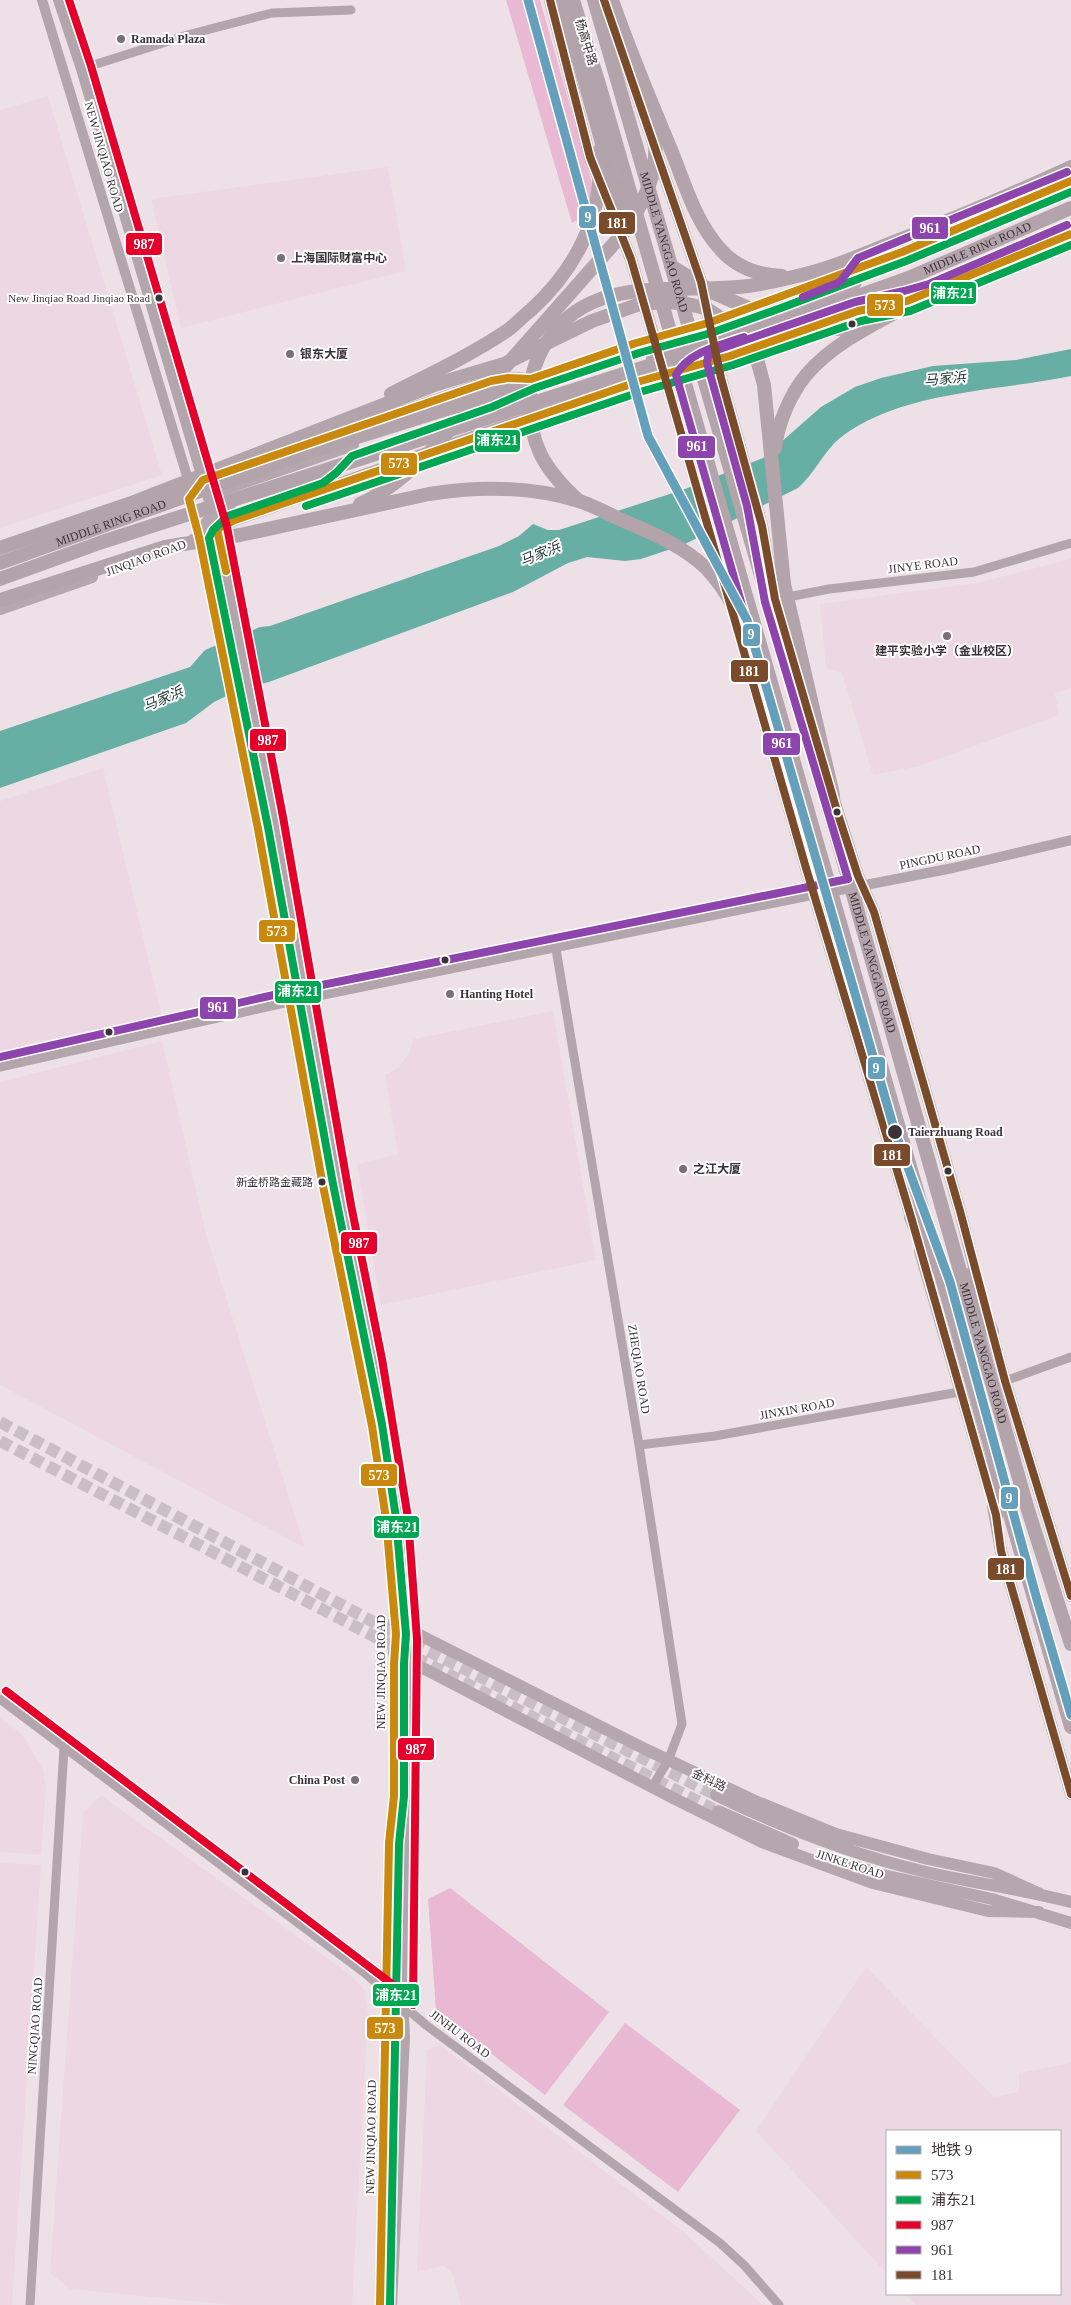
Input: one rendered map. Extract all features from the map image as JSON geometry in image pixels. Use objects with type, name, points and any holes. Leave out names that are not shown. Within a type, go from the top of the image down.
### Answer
[{"type":"highway","points":[[562,0],[612,180],[624,210],[639,235],[657,255],[680,274],[714,293],[766,316],[790,323],[841,330],[873,324]]},
{"type":"highway","name":"MIDDLE YANGGAO ROAD","points":[[573,0],[599,84],[1071,1727]]},
{"type":"highway","name":"MIDDLE YANGGAO ROAD","points":[[594,0],[825,796],[854,906],[1028,1510],[1071,1644]]},
{"type":"highway","points":[[612,0],[654,110],[699,218],[721,250],[734,262],[750,271],[771,275],[793,276]]},
{"type":"highway","points":[[320,518],[363,503],[405,476],[450,430],[626,230],[649,188],[655,168],[657,146],[654,110]]},
{"type":"highway","points":[[334,423],[470,353],[510,329],[561,278],[576,256],[587,234],[594,210],[599,180],[596,126]]},
{"type":"highway","points":[[580,501],[562,485],[546,465],[536,446],[528,415],[530,382],[540,352],[555,330],[570,315],[591,302],[613,294],[662,289],[738,287],[793,276],[833,265],[922,231],[1071,167]]},
{"type":"highway","name":"MIDDLE RING ROAD","points":[[0,563],[282,461],[780,305],[904,259],[1070,186]]},
{"type":"highway","name":"MIDDLE RING ROAD","points":[[0,579],[102,542],[776,325],[911,277],[1071,208]]},
{"type":"highway","points":[[774,464],[776,442],[782,419],[793,395],[806,376],[822,359],[845,341],[927,295],[1071,228]]},
{"type":"highway","points":[[840,302],[936,285],[1011,264],[1071,241]]},
{"type":"highway","points":[[0,548],[134,502],[437,384],[504,364],[614,312],[637,305],[660,302],[683,303],[705,308],[727,322],[746,340],[758,363],[764,385],[774,464],[780,557],[789,611],[826,762],[854,906]]},
{"type":"highway","points":[[134,502],[282,461]]},
{"type":"highway","points":[[0,600],[164,547],[240,535],[458,489],[490,488],[526,491],[580,501],[670,542],[705,568],[721,586],[744,628],[761,670],[814,832]]},
{"type":"highway","points":[[936,1188],[992,1332]]},
{"type":"highway","points":[[911,1217],[957,1330]]},
{"type":"highway","points":[[984,1424],[996,1515]]},
{"type":"main road","points":[[550,0],[590,156],[631,259],[814,895],[911,1217],[959,1392],[977,1445],[996,1515],[1001,1551],[1071,1794]]},
{"type":"main road","name":"MIDDLE YANGGAO ROAD","points":[[604,0],[701,282],[717,360],[762,526],[775,599],[837,811],[882,941],[960,1211],[992,1332],[1011,1379],[1071,1596]]},
{"type":"main road","points":[[0,556],[207,495],[489,398],[531,379],[654,338],[708,323],[863,267],[1070,186]]},
{"type":"main road","name":"JINQIAO ROAD","points":[[858,311],[923,278],[1071,214]]},
{"type":"main road","name":"JINQIAO ROAD","points":[[0,609],[200,537],[235,520],[524,421],[665,374],[717,360],[858,311],[907,301],[932,293],[1071,234]]},
{"type":"main road","points":[[665,374],[668,364],[674,359],[712,339],[845,292],[855,284],[863,267]]},
{"type":"main road","points":[[524,421],[539,402],[551,394],[660,356],[706,332],[708,323]]},
{"type":"main road","points":[[190,499],[203,480],[491,381],[508,378],[531,379]]},
{"type":"main road","points":[[200,537],[205,524],[223,507],[319,474],[346,447]]},
{"type":"main road","name":"金科路","points":[[400,1624],[668,1761],[755,1802],[836,1834],[928,1860],[994,1872],[1040,1894]]},
{"type":"main road","points":[[394,1653],[407,1662],[652,1788],[762,1842],[873,1882],[988,1911],[1039,1912],[1071,1923]]},
{"type":"main road","name":"JINKE ROAD","points":[[716,1795],[802,1833],[862,1855],[990,1885]]},
{"type":"main road","name":"JINKE ROAD","points":[[713,1809],[777,1838],[854,1867],[992,1899],[1039,1912]]},
{"type":"main road","name":"金科路","points":[[990,1885],[1071,1902]]},
{"type":"street","name":"NEW JINQIAO ROAD","points":[[42,0],[187,476],[190,499],[200,537],[233,705],[323,1186],[372,1426],[407,1662],[402,1978],[405,2037],[392,2305]]},
{"type":"street","name":"NEW JINQIAO ROAD","points":[[58,0],[81,69],[217,529],[238,632],[341,1207],[372,1362],[398,1520],[400,1624],[394,1653],[394,1796],[389,1843],[380,2305]]},
{"type":"street","points":[[81,69],[191,34],[272,13],[351,10]]},
{"type":"street","name":"JINYE ROAD","points":[[775,599],[829,589],[974,572],[1071,543]]},
{"type":"street","name":"PINGDU ROAD","points":[[814,895],[953,868],[1071,840]]},
{"type":"street","points":[[0,1066],[289,1002],[814,895]]},
{"type":"street","name":"ZHEQIAO ROAD","points":[[556,949],[639,1445],[682,1724],[668,1761],[652,1788]]},
{"type":"street","points":[[1011,1379],[1071,1357]]},
{"type":"street","name":"JINXIN ROAD","points":[[639,1445],[715,1436],[959,1392]]},
{"type":"street","name":"JINHU ROAD","points":[[0,1699],[387,1991],[426,2024],[720,2243],[744,2265],[779,2305]]},
{"type":"street","name":"NINGQIAO ROAD","points":[[30,2305],[64,1748]]},
{"type":"shaded area","points":[[506,0],[540,0],[599,208],[572,223]]},
{"type":"shaded area","points":[[48,96],[162,475],[0,528],[0,110]]},
{"type":"shaded area","name":"上海国际财富中心","points":[[388,167],[406,271],[181,328],[151,199]]},
{"type":"shaded area","name":"建平实验小学（金业校区）","points":[[1071,559],[1071,688],[1055,693],[1059,715],[919,766],[873,775],[842,673],[826,668],[820,604],[976,583]]},
{"type":"shaded area","points":[[103,768],[162,1017],[0,1055],[0,801]]},
{"type":"shaded area","points":[[553,1011],[596,1260],[381,1305],[357,1164],[398,1154],[385,1075],[399,1067],[409,1054],[414,1039]]},
{"type":"shaded area","points":[[162,1041],[206,1234],[305,1548],[0,1385],[0,1082]]},
{"type":"shaded area","points":[[0,1718],[22,1734],[43,1769],[46,1787],[41,1855],[0,1852]]},
{"type":"shaded area","points":[[101,1795],[352,1976],[365,1991],[368,2014],[352,2305],[233,2305],[70,2289],[50,2273],[83,1813]]},
{"type":"shaded area","points":[[0,1863],[41,1865],[12,2305],[0,2305]]},
{"type":"shaded area","points":[[450,1888],[609,2012],[545,2095],[436,2011],[428,1899]]},
{"type":"shaded area","points":[[866,1967],[994,2097],[1019,2092],[1019,2073],[1071,2063],[1071,2305],[916,2305],[906,2295],[1061,2295],[1061,2130],[886,2130],[886,2273],[756,2131]]},
{"type":"shaded area","points":[[625,2023],[740,2110],[678,2192],[563,2105]]},
{"type":"shaded area","points":[[440,2045],[685,2233],[763,2305],[461,2305],[452,2272],[443,2266],[417,2272],[427,2050]]},
{"type":"water","name":"马家浜","points":[[1071,349],[1071,376],[951,395],[891,411],[864,422],[834,443],[798,488],[683,545],[641,559],[625,561],[587,557],[568,563],[513,592],[269,682],[241,689],[214,702],[186,723],[0,788],[0,731],[190,667],[205,650],[260,627],[270,626],[499,546],[519,536],[533,524],[548,530],[559,530],[685,489],[763,458],[821,407],[855,387],[881,378],[933,366],[1016,360]]},
{"type":"tunnel","points":[[0,1422],[407,1640],[716,1795]]},
{"type":"tunnel","points":[[0,1441],[381,1640],[713,1809]]},
{"type":"metro line","name":"9","points":[[528,0],[648,436],[747,620],[895,1132],[950,1282],[1036,1596],[1071,1715]]},
{"type":"transit line","name":"987","points":[[69,0],[91,66],[227,527],[283,817],[351,1205],[382,1359],[408,1518],[417,1639],[413,2005]]},
{"type":"transit line","name":"181","points":[[550,0],[590,157],[631,259],[806,868],[911,1217],[996,1515],[1001,1551],[1071,1794]]},
{"type":"transit line","name":"181","points":[[604,0],[701,282],[721,378],[762,526],[775,599],[837,811],[858,876],[874,912],[960,1211],[1005,1381],[1071,1596]]},
{"type":"transit line","name":"961","points":[[803,297],[840,282],[858,258],[1067,172]]},
{"type":"transit line","name":"573","points":[[380,2305],[389,1843],[394,1796],[394,1664],[396,1634],[386,1519],[372,1426],[323,1186],[258,829],[199,537],[189,499],[203,480],[491,381],[508,378],[531,379],[636,343],[708,323],[902,252],[1071,181]]},
{"type":"transit line","name":"浦东21","points":[[390,2305],[399,1844],[404,1796],[404,1664],[406,1634],[396,1518],[382,1424],[333,1184],[268,827],[209,538],[213,530],[228,516],[323,483],[336,473],[352,456],[492,407],[535,388],[639,353],[711,333],[781,308],[906,261],[1071,192]]},
{"type":"transit line","name":"961","points":[[0,1057],[287,992],[848,879],[765,602],[747,506],[707,363],[708,357],[714,351],[855,302],[929,284],[1067,225]]},
{"type":"transit line","name":"573","points":[[226,571],[217,529],[235,520],[637,382],[730,356],[858,311],[907,301],[1071,234]]},
{"type":"transit line","name":"浦东21","points":[[306,506],[640,392],[733,365],[861,321],[910,311],[1071,245]]},
{"type":"transit line","name":"961","points":[[744,337],[706,350],[688,360],[676,375],[824,892]]},
{"type":"transit line","name":"987","points":[[6,1691],[409,1997]]},
{"type":"place","name":"Ramada Plaza","points":[[121,39]]},
{"type":"place","name":"上海国际财富中心","points":[[281,258]]},
{"type":"place","name":"New Jinqiao Road Jinqiao Road","points":[[159,298]]},
{"type":"place","name":"银东大厦","points":[[290,354]]},
{"type":"place","name":"建平实验小学（金业校区）","points":[[947,636]]},
{"type":"place","name":"Hanting Hotel","points":[[450,994]]},
{"type":"place","name":"Taierzhuang Road","points":[[895,1132]]},
{"type":"place","name":"之江大厦","points":[[683,1169]]},
{"type":"place","name":"新金桥路金藏路","points":[[322,1182]]},
{"type":"place","name":"China Post","points":[[355,1780]]}]
